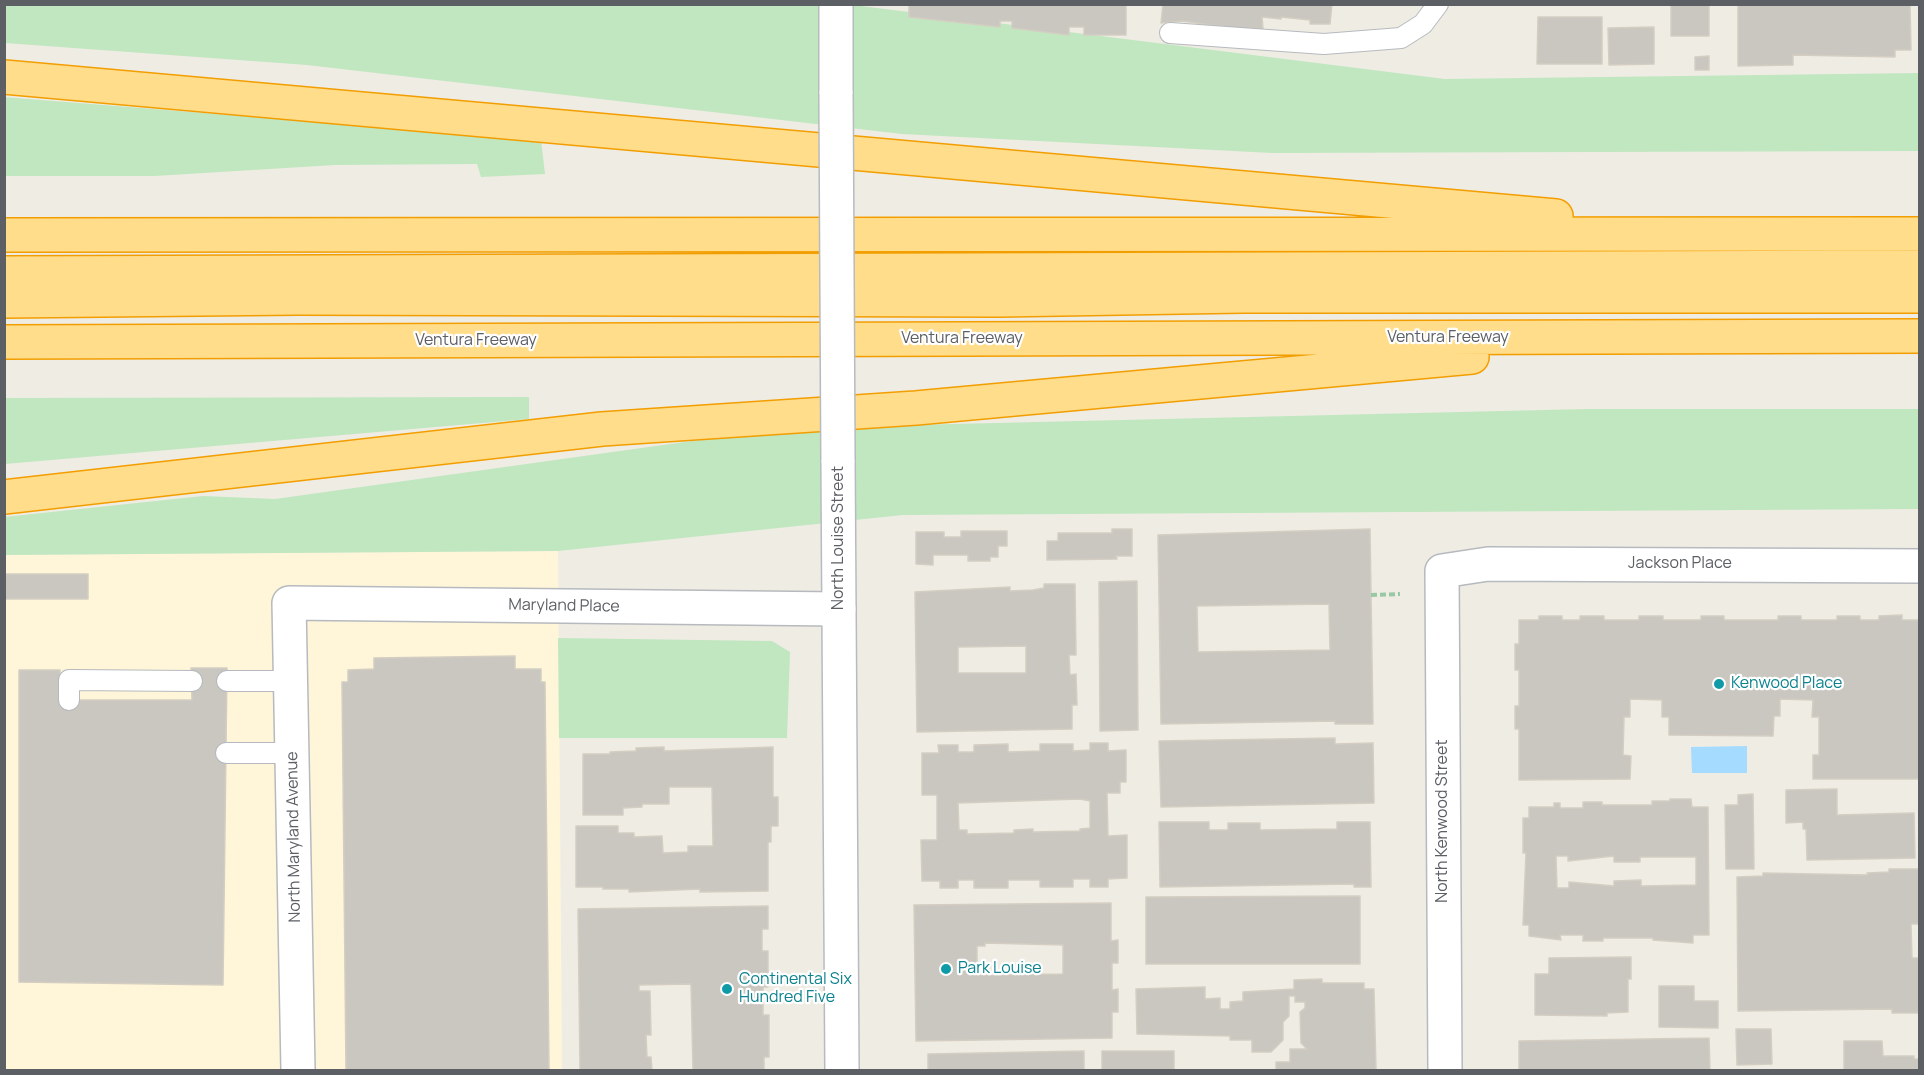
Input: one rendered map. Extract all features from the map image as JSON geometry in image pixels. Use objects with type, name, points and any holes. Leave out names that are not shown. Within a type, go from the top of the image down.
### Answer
[{"type":"highway","points":[[4,77],[1767,235]]},
{"type":"highway","points":[[4,235],[1920,234]]},
{"type":"highway","points":[[4,273],[1920,267]]},
{"type":"highway","points":[[4,301],[286,298],[1000,300],[1243,296],[1920,296]]},
{"type":"highway","name":"Ventura Freeway","points":[[4,342],[1920,336]]},
{"type":"highway","points":[[4,497],[602,429],[916,408],[1689,337]]},
{"type":"street","name":"North Louise Street","points":[[836,4],[842,1071]]},
{"type":"street","name":"Jackson Place","points":[[1442,570],[1488,564],[1920,566]]},
{"type":"street","name":"North Kenwood Street","points":[[1442,570],[1445,1071]]},
{"type":"street","name":"Maryland Place","points":[[290,603],[839,609]]},
{"type":"street","name":"North Maryland Avenue","points":[[290,603],[298,1071]]},
{"type":"lane","points":[[1170,33],[1324,44],[1401,38],[1423,24],[1438,4]]},
{"type":"lane","points":[[69,700],[69,680],[192,681]]},
{"type":"lane","points":[[227,681],[291,681]]},
{"type":"lane","points":[[226,753],[292,753]]},
{"type":"path","points":[[1371,595],[1400,594]]},
{"type":"shaded area","points":[[558,551],[562,1070],[5,1070],[4,555]]},
{"type":"green space","points":[[845,4],[1445,79],[1919,73],[1919,151],[1272,153],[902,134],[307,65],[5,43],[4,5]]},
{"type":"green space","points":[[4,97],[541,140],[545,174],[481,177],[477,164],[335,165],[155,176],[5,176]]},
{"type":"green space","points":[[529,397],[529,419],[5,464],[5,398]]},
{"type":"green space","points":[[1586,409],[1919,409],[1919,509],[903,515],[558,551],[5,555],[4,517],[203,496],[275,499],[785,428]]},
{"type":"green space","points":[[558,638],[772,641],[790,652],[787,738],[559,738]]},
{"type":"water","points":[[1747,746],[1747,773],[1692,773],[1691,747]]},
{"type":"building","points":[[909,4],[1126,4],[1126,35],[1084,35],[1084,27],[1069,27],[1069,35],[1012,28],[1012,21],[1000,21],[1000,27],[909,17]]},
{"type":"building","points":[[1163,4],[1332,4],[1330,24],[1310,24],[1310,20],[1262,17],[1263,29],[1248,28],[1247,30],[1182,21],[1161,23]]},
{"type":"building","points":[[1671,4],[1709,4],[1709,36],[1671,36]]},
{"type":"building","points":[[1738,4],[1910,4],[1911,50],[1895,50],[1895,57],[1793,55],[1793,65],[1738,66]]},
{"type":"building","points":[[1538,17],[1602,17],[1602,64],[1537,64]]},
{"type":"building","points":[[1654,27],[1654,64],[1609,65],[1608,28]]},
{"type":"building","points":[[1709,56],[1709,70],[1695,70],[1695,57]]},
{"type":"building","points":[[1112,529],[1132,529],[1132,556],[1116,556],[1117,559],[1047,560],[1047,541],[1058,541],[1058,533],[1112,533]]},
{"type":"building","points":[[1370,529],[1373,724],[1335,724],[1335,721],[1161,724],[1158,535]],"holes":[[[1329,604],[1330,650],[1198,652],[1197,606]]]},
{"type":"building","points":[[961,531],[1007,531],[1007,546],[998,546],[998,557],[990,557],[990,561],[968,561],[968,555],[933,555],[933,565],[916,564],[916,532],[944,532],[944,537],[961,537]]},
{"type":"building","points":[[4,574],[88,574],[88,599],[4,599]]},
{"type":"building","points":[[1137,581],[1138,730],[1100,731],[1099,582]]},
{"type":"building","points":[[1044,584],[1075,584],[1076,655],[1069,655],[1070,675],[1076,674],[1077,705],[1072,705],[1072,729],[917,732],[915,592],[1010,587],[1010,591],[1044,588]],"holes":[[[1026,646],[1026,673],[958,673],[958,647]]]},
{"type":"building","name":"Kenwood Place","points":[[1902,615],[1902,620],[1920,620],[1920,779],[1813,779],[1813,755],[1819,755],[1819,717],[1812,717],[1813,700],[1780,699],[1780,716],[1774,716],[1773,736],[1669,735],[1669,717],[1662,717],[1662,700],[1630,699],[1630,717],[1624,717],[1623,755],[1631,756],[1630,779],[1519,780],[1519,729],[1515,729],[1515,706],[1519,706],[1519,670],[1515,670],[1515,644],[1519,644],[1519,620],[1539,620],[1539,616],[1562,616],[1562,620],[1580,620],[1580,616],[1604,616],[1604,620],[1639,620],[1639,616],[1663,616],[1663,620],[1701,620],[1701,616],[1724,616],[1724,620],[1778,620],[1778,616],[1801,616],[1801,620],[1837,620],[1837,616],[1860,616],[1860,620],[1879,620],[1879,616]]},
{"type":"building","points":[[515,656],[515,669],[541,669],[541,682],[545,682],[549,1070],[346,1070],[342,682],[348,682],[348,670],[374,669],[374,658]]},
{"type":"building","points":[[191,668],[227,668],[223,985],[19,982],[19,670],[60,670],[60,700],[192,700]]},
{"type":"building","points":[[1335,738],[1335,744],[1373,743],[1374,803],[1161,807],[1159,741]]},
{"type":"building","points":[[1090,743],[1108,743],[1108,751],[1126,750],[1126,782],[1120,782],[1120,793],[1107,793],[1108,836],[1127,835],[1127,878],[1108,879],[1108,887],[1090,887],[1090,879],[1073,879],[1073,887],[1040,887],[1040,880],[1008,880],[1008,888],[974,888],[974,880],[958,880],[958,888],[940,888],[940,881],[922,881],[921,840],[937,840],[937,795],[922,795],[922,753],[939,753],[938,745],[958,745],[958,752],[974,752],[974,745],[1008,744],[1008,752],[1040,751],[1040,744],[1073,744],[1073,751],[1090,750]],"holes":[[[1080,799],[1090,801],[1090,828],[1080,829],[1080,831],[1033,832],[1033,829],[1014,830],[1014,833],[967,834],[967,830],[959,830],[958,803]]]},
{"type":"building","points":[[664,747],[664,751],[773,747],[773,797],[778,797],[778,826],[771,826],[771,842],[768,842],[768,891],[700,892],[700,889],[629,892],[629,889],[576,887],[576,826],[618,826],[618,833],[634,833],[634,837],[662,836],[663,853],[688,852],[688,846],[713,846],[712,787],[669,787],[669,804],[642,804],[642,807],[623,808],[623,815],[583,815],[583,754],[610,754],[610,752],[636,751],[636,748]]},
{"type":"building","points":[[1837,789],[1837,815],[1914,813],[1915,858],[1807,860],[1806,829],[1803,829],[1803,822],[1786,823],[1786,790]]},
{"type":"building","points":[[1753,794],[1754,869],[1726,869],[1725,805],[1738,805],[1738,795]]},
{"type":"building","points":[[1670,799],[1691,799],[1692,807],[1708,807],[1709,935],[1693,935],[1693,943],[1653,940],[1653,938],[1603,938],[1603,941],[1583,941],[1583,935],[1560,935],[1561,940],[1529,936],[1529,925],[1523,925],[1526,853],[1523,853],[1523,818],[1529,818],[1529,807],[1554,807],[1554,803],[1560,803],[1560,808],[1583,808],[1583,802],[1602,802],[1602,805],[1652,805],[1652,801],[1670,801]],"holes":[[[1556,856],[1568,856],[1568,861],[1614,856],[1614,862],[1640,862],[1640,857],[1696,857],[1696,885],[1641,886],[1641,880],[1614,881],[1614,886],[1569,882],[1569,888],[1557,888]]]},
{"type":"building","points":[[1159,822],[1209,822],[1209,830],[1228,830],[1228,823],[1260,823],[1260,830],[1337,829],[1337,822],[1370,822],[1371,887],[1354,887],[1354,884],[1160,887]]},
{"type":"building","points":[[1889,869],[1920,869],[1920,924],[1911,924],[1912,958],[1920,958],[1920,1013],[1892,1013],[1892,1009],[1738,1011],[1737,877],[1763,876],[1763,873],[1868,875],[1867,873],[1889,872]]},
{"type":"building","points":[[1360,896],[1360,964],[1146,964],[1146,897]]},
{"type":"building","name":"Park Louise","points":[[1111,903],[1111,941],[1118,940],[1118,963],[1112,963],[1112,990],[1118,989],[1118,1012],[1112,1012],[1112,1038],[916,1041],[914,905]],"holes":[[[985,943],[1063,945],[1063,974],[977,975],[977,946],[985,946]]]},
{"type":"building","name":"Continental Six Hundred Five","points":[[768,906],[768,929],[762,929],[762,951],[768,951],[768,987],[763,987],[763,1015],[769,1015],[769,1057],[764,1057],[764,1070],[693,1070],[691,984],[639,985],[639,991],[650,991],[651,1035],[646,1035],[647,1057],[651,1057],[652,1070],[580,1070],[578,909]]},
{"type":"building","points":[[1631,957],[1628,1012],[1607,1013],[1607,1016],[1535,1015],[1535,974],[1549,974],[1549,958]]},
{"type":"building","points":[[1322,979],[1322,983],[1364,983],[1364,989],[1374,989],[1376,1070],[1276,1070],[1276,1062],[1290,1062],[1290,1049],[1307,1049],[1301,1043],[1300,1012],[1305,1008],[1305,1002],[1295,1002],[1295,996],[1289,996],[1289,1016],[1283,1022],[1283,1040],[1271,1052],[1252,1052],[1252,1040],[1230,1040],[1230,1036],[1137,1034],[1136,989],[1205,987],[1205,999],[1220,998],[1220,1009],[1230,1009],[1230,1002],[1243,1001],[1243,992],[1294,989],[1294,980]]},
{"type":"building","points":[[1659,986],[1694,986],[1694,1001],[1718,1001],[1718,1028],[1659,1027]]},
{"type":"building","points":[[1736,1029],[1771,1029],[1772,1064],[1737,1065]]},
{"type":"building","points":[[1709,1038],[1710,1070],[1519,1070],[1519,1041]]},
{"type":"building","points":[[1844,1041],[1882,1041],[1883,1056],[1914,1056],[1914,1059],[1920,1059],[1920,1070],[1844,1070]]},
{"type":"building","points":[[1084,1051],[1084,1070],[928,1070],[928,1054]]},
{"type":"building","points":[[1102,1051],[1174,1051],[1174,1070],[1102,1070]]},
{"type":"place","name":"Kenwood Place","points":[[1719,684]]},
{"type":"place","name":"Park Louise","points":[[946,969]]},
{"type":"place","name":"Continental Six Hundred Five","points":[[727,989]]}]
